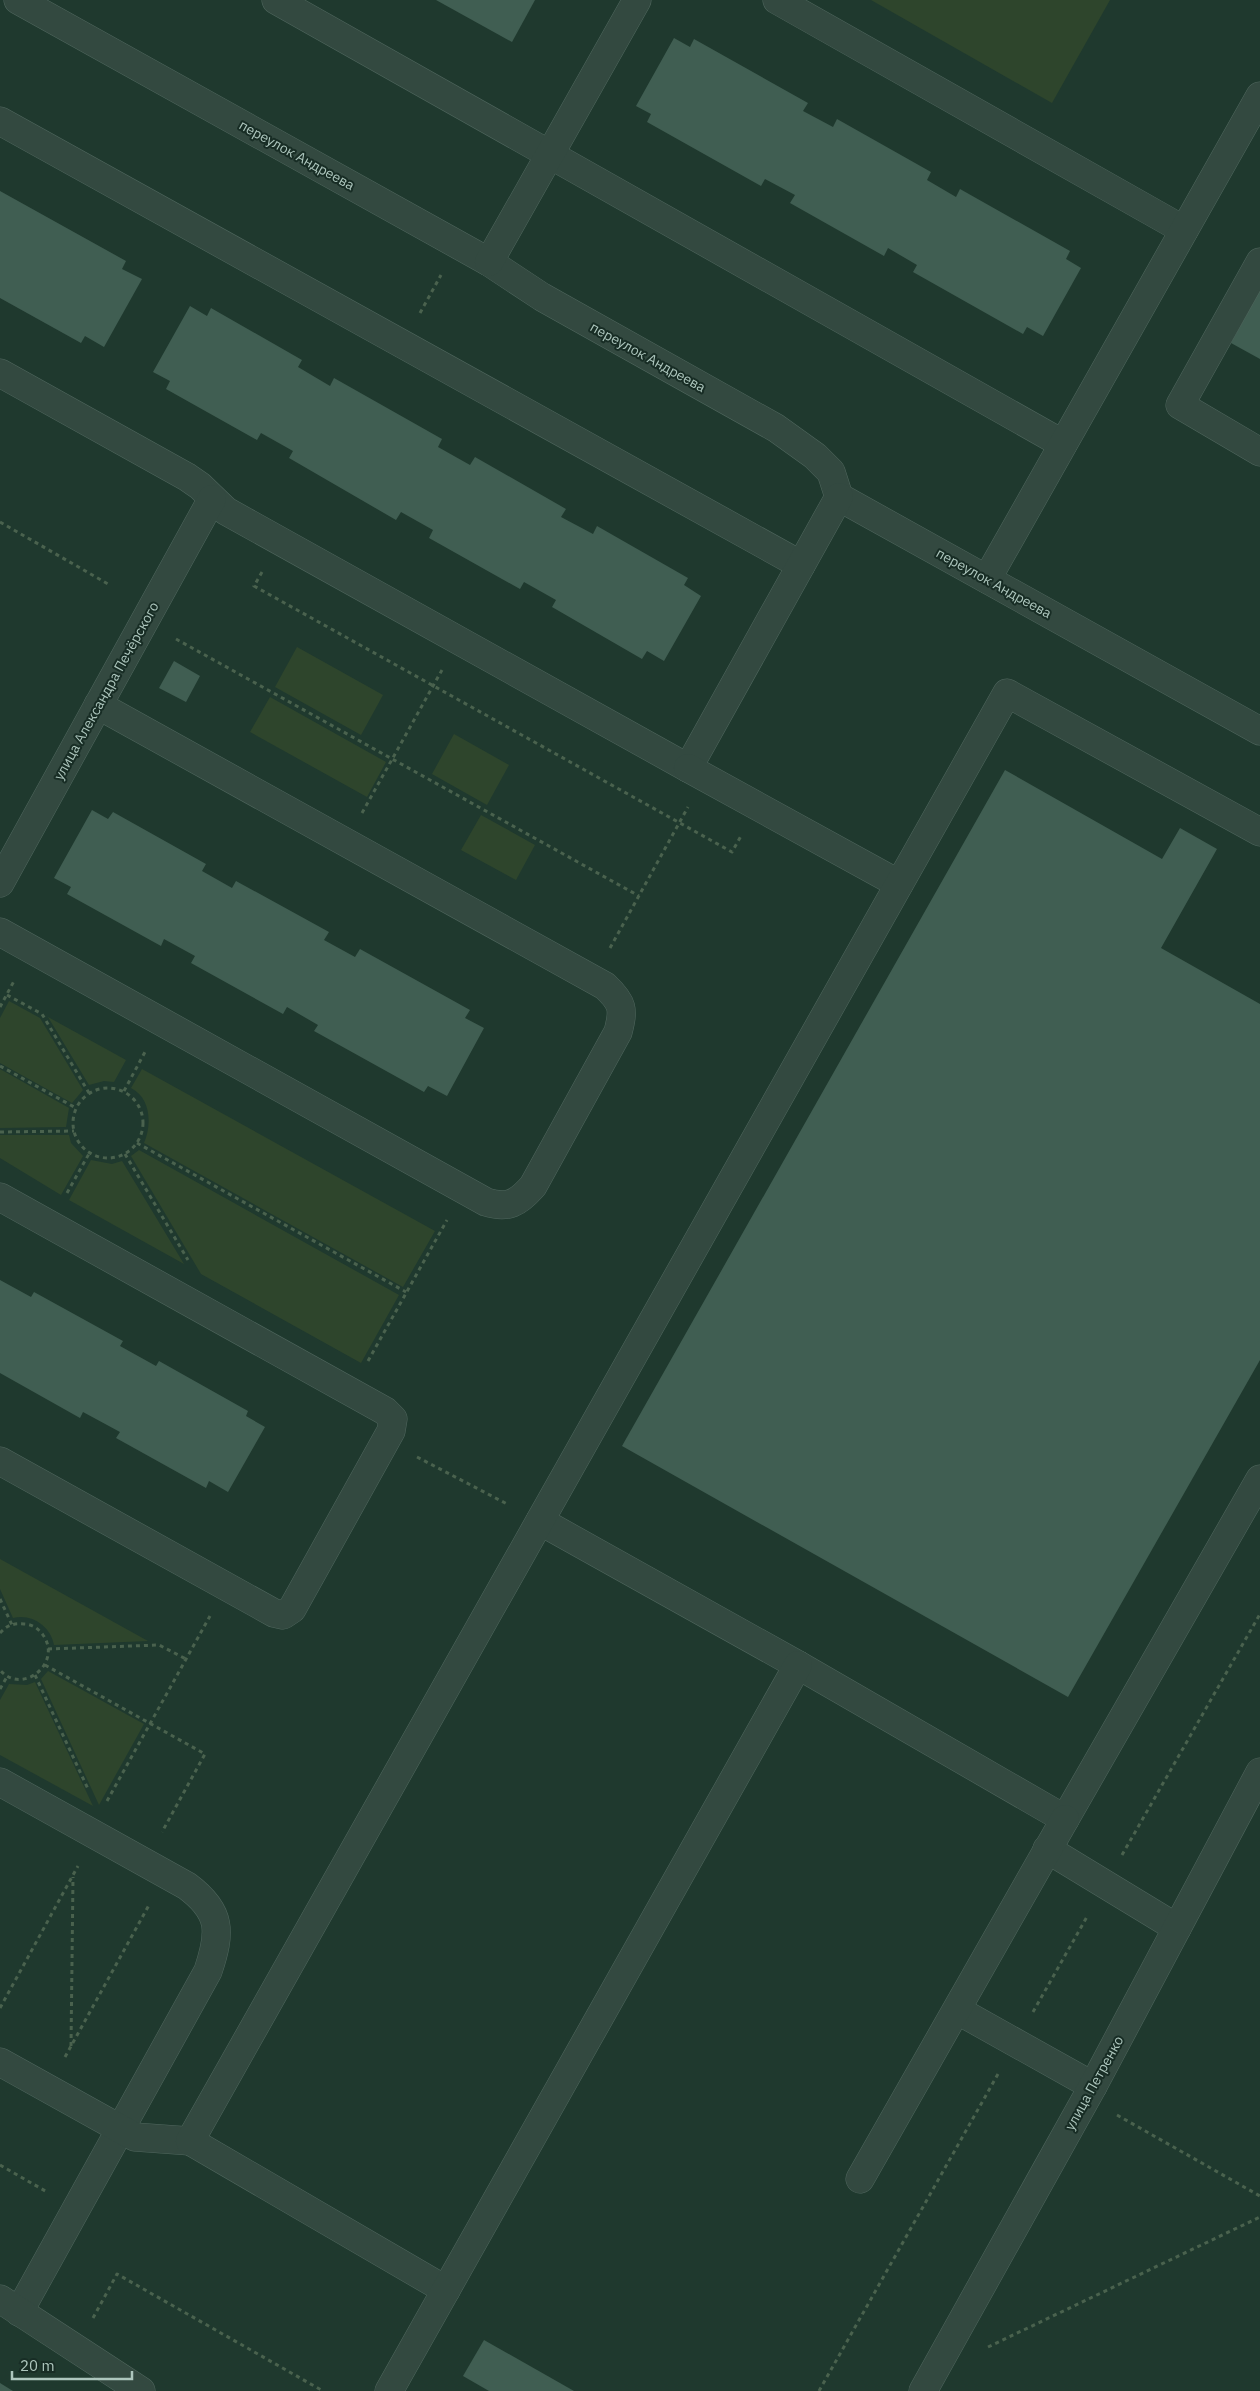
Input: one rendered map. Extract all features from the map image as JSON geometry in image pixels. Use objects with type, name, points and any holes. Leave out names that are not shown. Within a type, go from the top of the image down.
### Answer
[{"type":"street","name":"переулок Андреева","points":[[18,0],[489,262],[542,297],[776,428],[815,456],[831,472],[838,496],[1260,730]]},
{"type":"street","points":[[276,0],[1063,444]]},
{"type":"street","points":[[489,262],[637,0]]},
{"type":"street","points":[[777,0],[1184,230]]},
{"type":"street","points":[[987,579],[1260,96]]},
{"type":"street","points":[[0,121],[801,565]]},
{"type":"street","points":[[1260,262],[1180,405],[1260,452]]},
{"type":"street","points":[[0,373],[187,477],[200,486],[226,511],[899,884]]},
{"type":"street","points":[[688,768],[838,496]]},
{"type":"street","name":"улица Александра Печёрского","points":[[0,882],[212,499]]},
{"type":"street","points":[[190,2141],[1007,693],[1260,832]]},
{"type":"street","points":[[0,932],[478,1198],[499,1206],[520,1201],[533,1186],[618,1032],[623,1012],[617,998],[605,986],[98,705]]},
{"type":"street","points":[[0,1197],[385,1411],[393,1419],[391,1430],[386,1440],[292,1609],[283,1615],[274,1613],[226,1587],[0,1461]]},
{"type":"street","points":[[860,2179],[1260,1479]]},
{"type":"street","points":[[540,1521],[798,1665],[1065,1819]]},
{"type":"street","points":[[389,2391],[798,1665]]},
{"type":"street","name":"улица Петренко","points":[[923,2391],[1089,2092],[1260,1772]]},
{"type":"street","points":[[0,1782],[95,1827],[204,1899],[216,1922],[216,1947],[208,1971],[76,2209],[10,2306],[141,2391]]},
{"type":"street","points":[[1047,1849],[1177,1928]]},
{"type":"street","points":[[957,2010],[1016,2042],[1089,2092]]},
{"type":"street","points":[[0,2062],[135,2137],[190,2141],[446,2290]]},
{"type":"path","points":[[417,320],[443,272]]},
{"type":"path","points":[[0,522],[108,584]]},
{"type":"path","points":[[280,541],[254,586],[433,686],[732,852],[757,806]]},
{"type":"path","points":[[145,621],[639,896]]},
{"type":"path","points":[[346,842],[458,640]]},
{"type":"path","points":[[592,979],[677,826]]},
{"type":"path","points":[[0,1007],[6,995],[42,1014],[89,1093]]},
{"type":"path","points":[[124,1091],[139,1064]]},
{"type":"path","points":[[0,1066],[76,1108]]},
{"type":"path","points":[[104,1087],[118,1088],[124,1091],[131,1095],[139,1106],[144,1119],[143,1133],[137,1143],[125,1154],[112,1158],[98,1157],[77,1140],[74,1131],[74,1112],[80,1100],[89,1093],[104,1087]]},
{"type":"path","points":[[0,1132],[74,1131]]},
{"type":"path","points":[[137,1143],[406,1292]]},
{"type":"path","points":[[50,1225],[90,1152]]},
{"type":"path","points":[[125,1154],[192,1267],[176,1295]]},
{"type":"path","points":[[351,1392],[440,1232]]},
{"type":"path","points":[[386,1440],[540,1521]]},
{"type":"path","points":[[0,2008],[73,1877],[95,1827],[150,1723],[226,1587]]},
{"type":"path","points":[[0,1599],[12,1625]]},
{"type":"path","points":[[819,2391],[1260,1614]]},
{"type":"path","points":[[0,1633],[4,1628],[12,1625],[28,1624],[40,1630],[47,1640],[48,1649],[46,1665],[35,1675],[26,1679],[13,1678],[0,1670]]},
{"type":"path","points":[[48,1649],[159,1645],[186,1659]]},
{"type":"path","points":[[46,1665],[205,1754],[156,1868],[71,2046],[48,2088]]},
{"type":"path","points":[[0,1689],[8,1675]]},
{"type":"path","points":[[35,1675],[95,1827]]},
{"type":"path","points":[[71,2046],[73,1877]]},
{"type":"path","points":[[1089,2092],[1260,2196]]},
{"type":"path","points":[[0,2165],[76,2209]]},
{"type":"path","points":[[985,2348],[1260,2217]]},
{"type":"path","points":[[76,2349],[117,2274],[322,2391]]},
{"type":"green space","points":[[871,0],[1110,0],[1052,103]]},
{"type":"green space","points":[[297,647],[383,695],[361,735],[275,687]]},
{"type":"green space","points":[[270,697],[386,762],[367,797],[250,732]]},
{"type":"green space","points":[[454,734],[509,765],[487,805],[432,774]]},
{"type":"green space","points":[[481,815],[535,845],[516,880],[461,850]]},
{"type":"green space","points":[[9,1001],[40,1018],[83,1090],[72,1103],[0,1063],[0,1018]]},
{"type":"green space","points":[[48,1017],[126,1060],[114,1082],[104,1081],[89,1085]]},
{"type":"green space","points":[[0,1069],[69,1108],[66,1127],[0,1128]]},
{"type":"green space","points":[[142,1069],[435,1231],[403,1287],[144,1143],[147,1136],[148,1112],[143,1098],[131,1088]]},
{"type":"green space","points":[[0,1135],[69,1135],[71,1143],[83,1156],[61,1195],[0,1158]]},
{"type":"green space","points":[[139,1150],[399,1295],[361,1363],[201,1274],[131,1156]]},
{"type":"green space","points":[[91,1160],[112,1164],[122,1161],[184,1264],[69,1200]]},
{"type":"green space","points":[[0,1559],[148,1641],[54,1645],[49,1632],[39,1622],[27,1617],[13,1618],[0,1589]]},
{"type":"green space","points":[[48,1671],[144,1724],[99,1805],[41,1679]]},
{"type":"green space","points":[[35,1682],[93,1806],[0,1755],[0,1700],[9,1684],[27,1685]]},
{"type":"building","points":[[436,0],[535,0],[512,42]]},
{"type":"building","points":[[674,38],[690,47],[694,39],[808,103],[803,111],[833,127],[837,119],[931,172],[927,180],[956,197],[960,189],[1070,251],[1066,259],[1081,268],[1043,336],[1027,327],[1023,334],[913,272],[917,265],[888,248],[884,256],[790,203],[795,195],[765,179],[761,186],[647,122],[651,114],[636,106]]},
{"type":"building","points":[[0,191],[126,261],[122,269],[142,279],[104,347],[85,336],[81,343],[0,298]]},
{"type":"building","points":[[1260,290],[1260,359],[1231,343]]},
{"type":"building","points":[[190,306],[207,316],[211,308],[302,360],[298,367],[330,386],[334,378],[442,439],[438,447],[470,465],[475,457],[566,509],[561,517],[593,534],[597,526],[688,578],[684,585],[701,596],[664,661],[647,651],[642,659],[552,607],[556,600],[524,582],[520,589],[429,538],[433,530],[401,512],[396,520],[289,458],[293,451],[261,433],[257,440],[166,389],[170,381],[153,372]]},
{"type":"building","points":[[174,661],[200,676],[186,702],[159,688]]},
{"type":"building","points":[[1005,770],[1162,859],[1180,828],[1217,849],[1161,948],[1260,1004],[1260,1360],[1068,1697],[622,1446]]},
{"type":"building","points":[[92,810],[108,819],[113,812],[206,864],[202,871],[232,888],[236,881],[329,932],[324,940],[355,957],[360,949],[470,1010],[465,1018],[484,1028],[447,1096],[428,1086],[424,1092],[314,1031],[318,1025],[287,1007],[283,1014],[191,963],[195,956],[164,939],[161,946],[67,894],[71,887],[54,878]]},
{"type":"building","points":[[0,1280],[31,1297],[34,1292],[123,1341],[120,1346],[156,1366],[159,1361],[248,1411],[246,1416],[265,1427],[228,1492],[209,1481],[206,1488],[116,1438],[120,1432],[83,1412],[80,1418],[0,1373]]},
{"type":"building","points":[[484,2340],[574,2391],[489,2391],[463,2376]]},
{"type":"building","points":[[0,2383],[13,2391],[0,2391]]}]
